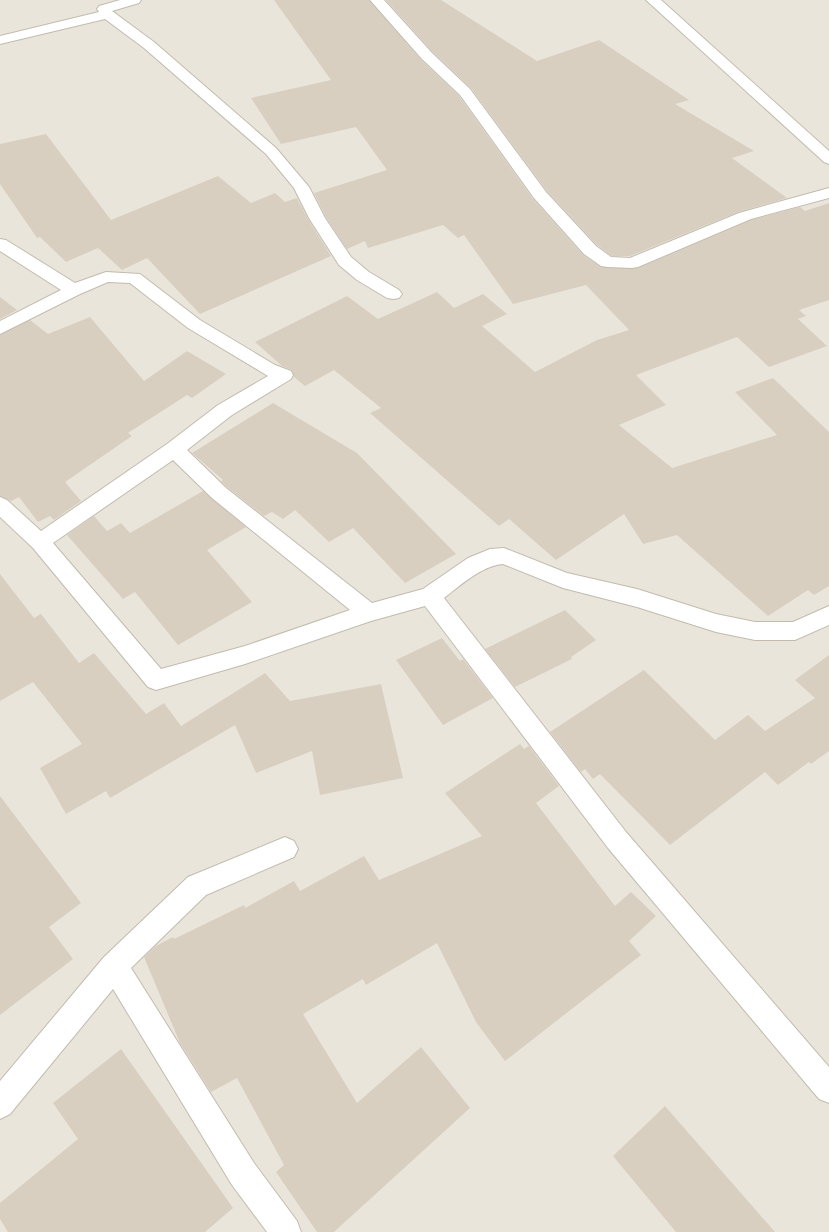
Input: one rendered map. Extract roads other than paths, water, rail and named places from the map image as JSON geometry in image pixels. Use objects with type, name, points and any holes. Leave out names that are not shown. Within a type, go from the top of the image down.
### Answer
[{"type":"street","points":[[134,0],[104,9],[107,14],[149,45],[271,150],[300,187],[317,218],[345,261],[363,276],[393,294]]},
{"type":"street","points":[[377,0],[427,56],[465,92],[540,195],[590,250],[607,262],[632,263],[745,216],[829,193]]},
{"type":"street","points":[[653,0],[829,160]]},
{"type":"street","points":[[0,40],[107,14]]},
{"type":"street","points":[[0,244],[74,290]]},
{"type":"street","points":[[0,328],[74,290],[106,277],[134,278],[194,324],[268,369],[284,375],[225,410],[174,449],[40,542]]},
{"type":"street","points":[[174,449],[220,493],[369,613]]},
{"type":"street","points":[[0,505],[40,542],[156,680],[245,655],[369,613],[430,596],[476,564],[490,557],[504,556],[563,580],[637,598],[716,623],[755,631],[795,631],[829,614]]},
{"type":"street","points":[[430,596],[616,840],[829,1089]]},
{"type":"street","points":[[0,1104],[114,966],[197,886],[285,849]]},
{"type":"street","points":[[114,966],[243,1174],[286,1232]]}]
